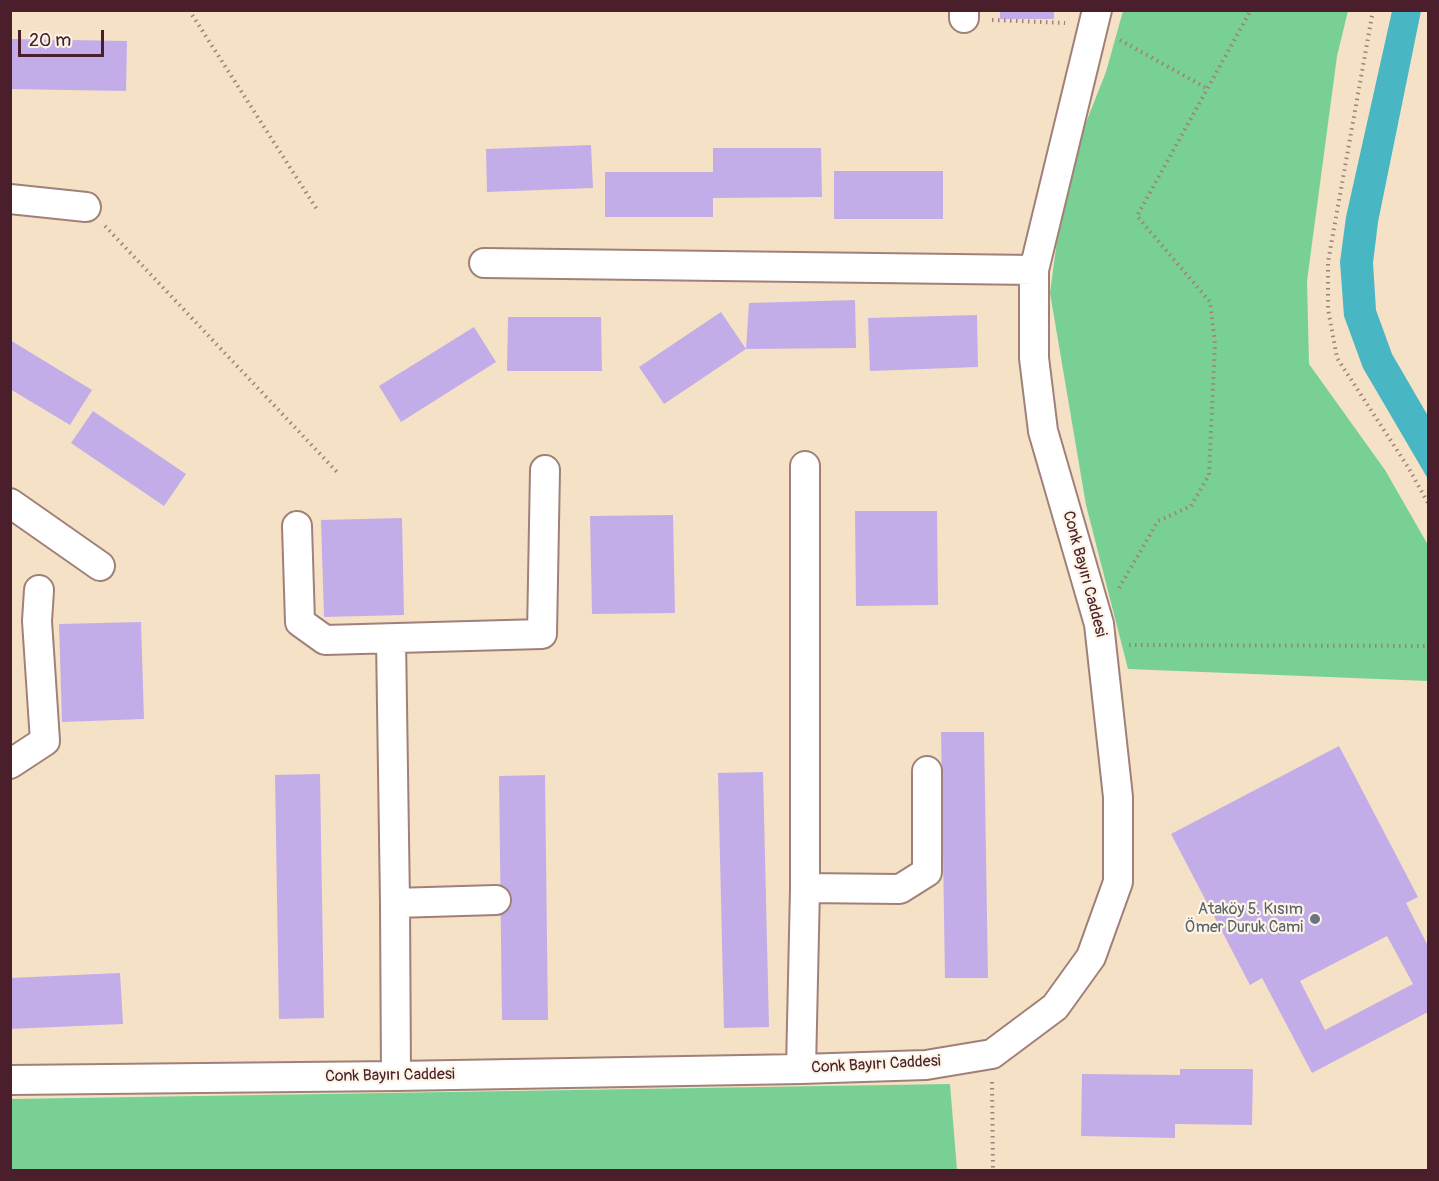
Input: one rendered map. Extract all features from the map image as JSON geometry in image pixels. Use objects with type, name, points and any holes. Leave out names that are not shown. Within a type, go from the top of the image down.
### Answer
[{"type":"street","name":"Conk Bayırı Caddesi","points":[[10,1080],[396,1076],[926,1065],[992,1054],[1055,1007],[1091,957],[1118,882],[1118,797],[1101,635],[1043,431],[1034,358],[1034,270],[1095,18]]},
{"type":"street","points":[[10,199],[86,207]]},
{"type":"street","points":[[483,263],[1034,270]]},
{"type":"street","points":[[801,1069],[805,888],[805,466]]},
{"type":"street","points":[[297,526],[300,622],[325,640],[542,634],[545,470]]},
{"type":"street","points":[[10,503],[100,566]]},
{"type":"street","points":[[10,764],[45,741],[36,621],[39,590]]},
{"type":"street","points":[[391,639],[396,1076]]},
{"type":"street","points":[[805,888],[900,889],[927,872],[927,771]]},
{"type":"street","points":[[395,903],[496,900]]},
{"type":"path","points":[[189,10],[318,211]]},
{"type":"path","points":[[1251,10],[1137,216],[1210,303],[1215,344],[1209,475],[1191,506],[1158,521],[1101,635],[1428,646]]},
{"type":"path","points":[[1373,10],[1328,262],[1328,309],[1337,358],[1408,466],[1428,502]]},
{"type":"path","points":[[964,14],[1095,18],[1208,89]]},
{"type":"path","points":[[86,207],[337,472]]},
{"type":"path","points":[[992,1054],[993,1170]]},
{"type":"green space","points":[[1123,11],[1348,11],[1337,56],[1307,281],[1309,364],[1385,470],[1428,545],[1428,681],[1128,669],[1086,505],[1050,293],[1066,173],[1106,72]]},
{"type":"green space","points":[[950,1084],[957,1170],[11,1170],[11,1099]]},
{"type":"water","points":[[1392,11],[1421,11],[1378,222],[1373,263],[1376,310],[1392,354],[1428,416],[1428,479],[1363,368],[1344,316],[1340,262],[1346,217]]},
{"type":"building","points":[[1000,10],[1054,10],[1054,19],[1000,19]]},
{"type":"building","points":[[11,39],[127,41],[126,91],[10,89]]},
{"type":"building","points":[[591,145],[593,188],[487,192],[486,149]]},
{"type":"building","points":[[713,148],[821,148],[822,197],[713,198],[713,217],[605,217],[605,172],[713,172]]},
{"type":"building","points":[[834,171],[943,171],[943,219],[834,219]]},
{"type":"building","points":[[855,300],[856,348],[746,349],[749,303]]},
{"type":"building","points":[[721,312],[746,349],[664,404],[639,367]]},
{"type":"building","points":[[977,315],[978,367],[870,371],[868,318]]},
{"type":"building","points":[[508,317],[601,317],[602,371],[507,371]]},
{"type":"building","points":[[474,327],[496,362],[401,422],[379,386]]},
{"type":"building","points":[[10,340],[92,390],[70,425],[10,389]]},
{"type":"building","points":[[93,411],[186,474],[164,506],[71,443]]},
{"type":"building","points":[[855,511],[937,511],[938,605],[856,606]]},
{"type":"building","points":[[673,515],[675,613],[592,614],[590,516]]},
{"type":"building","points":[[402,518],[404,615],[324,617],[321,520]]},
{"type":"building","points":[[141,622],[144,719],[62,722],[59,624]]},
{"type":"building","points":[[941,732],[984,732],[988,978],[945,978]]},
{"type":"building","name":"Ataköy 5. Kısım Ömer Duruk Cami","points":[[1339,746],[1418,897],[1406,903],[1428,946],[1428,1012],[1312,1073],[1262,978],[1250,985],[1171,834]],"holes":[[[1387,936],[1413,984],[1325,1030],[1300,981]]]},
{"type":"building","points":[[763,772],[769,1027],[724,1028],[718,773]]},
{"type":"building","points":[[320,774],[324,1018],[279,1019],[275,775]]},
{"type":"building","points":[[545,775],[548,1020],[502,1020],[499,776]]},
{"type":"building","points":[[120,973],[123,1024],[10,1029],[10,978]]},
{"type":"building","points":[[1180,1069],[1253,1069],[1252,1125],[1175,1124],[1175,1138],[1081,1136],[1082,1074],[1180,1075]]},
{"type":"place","name":"Ataköy 5. Kısım Ömer Duruk Cami","points":[[1315,919]]}]
